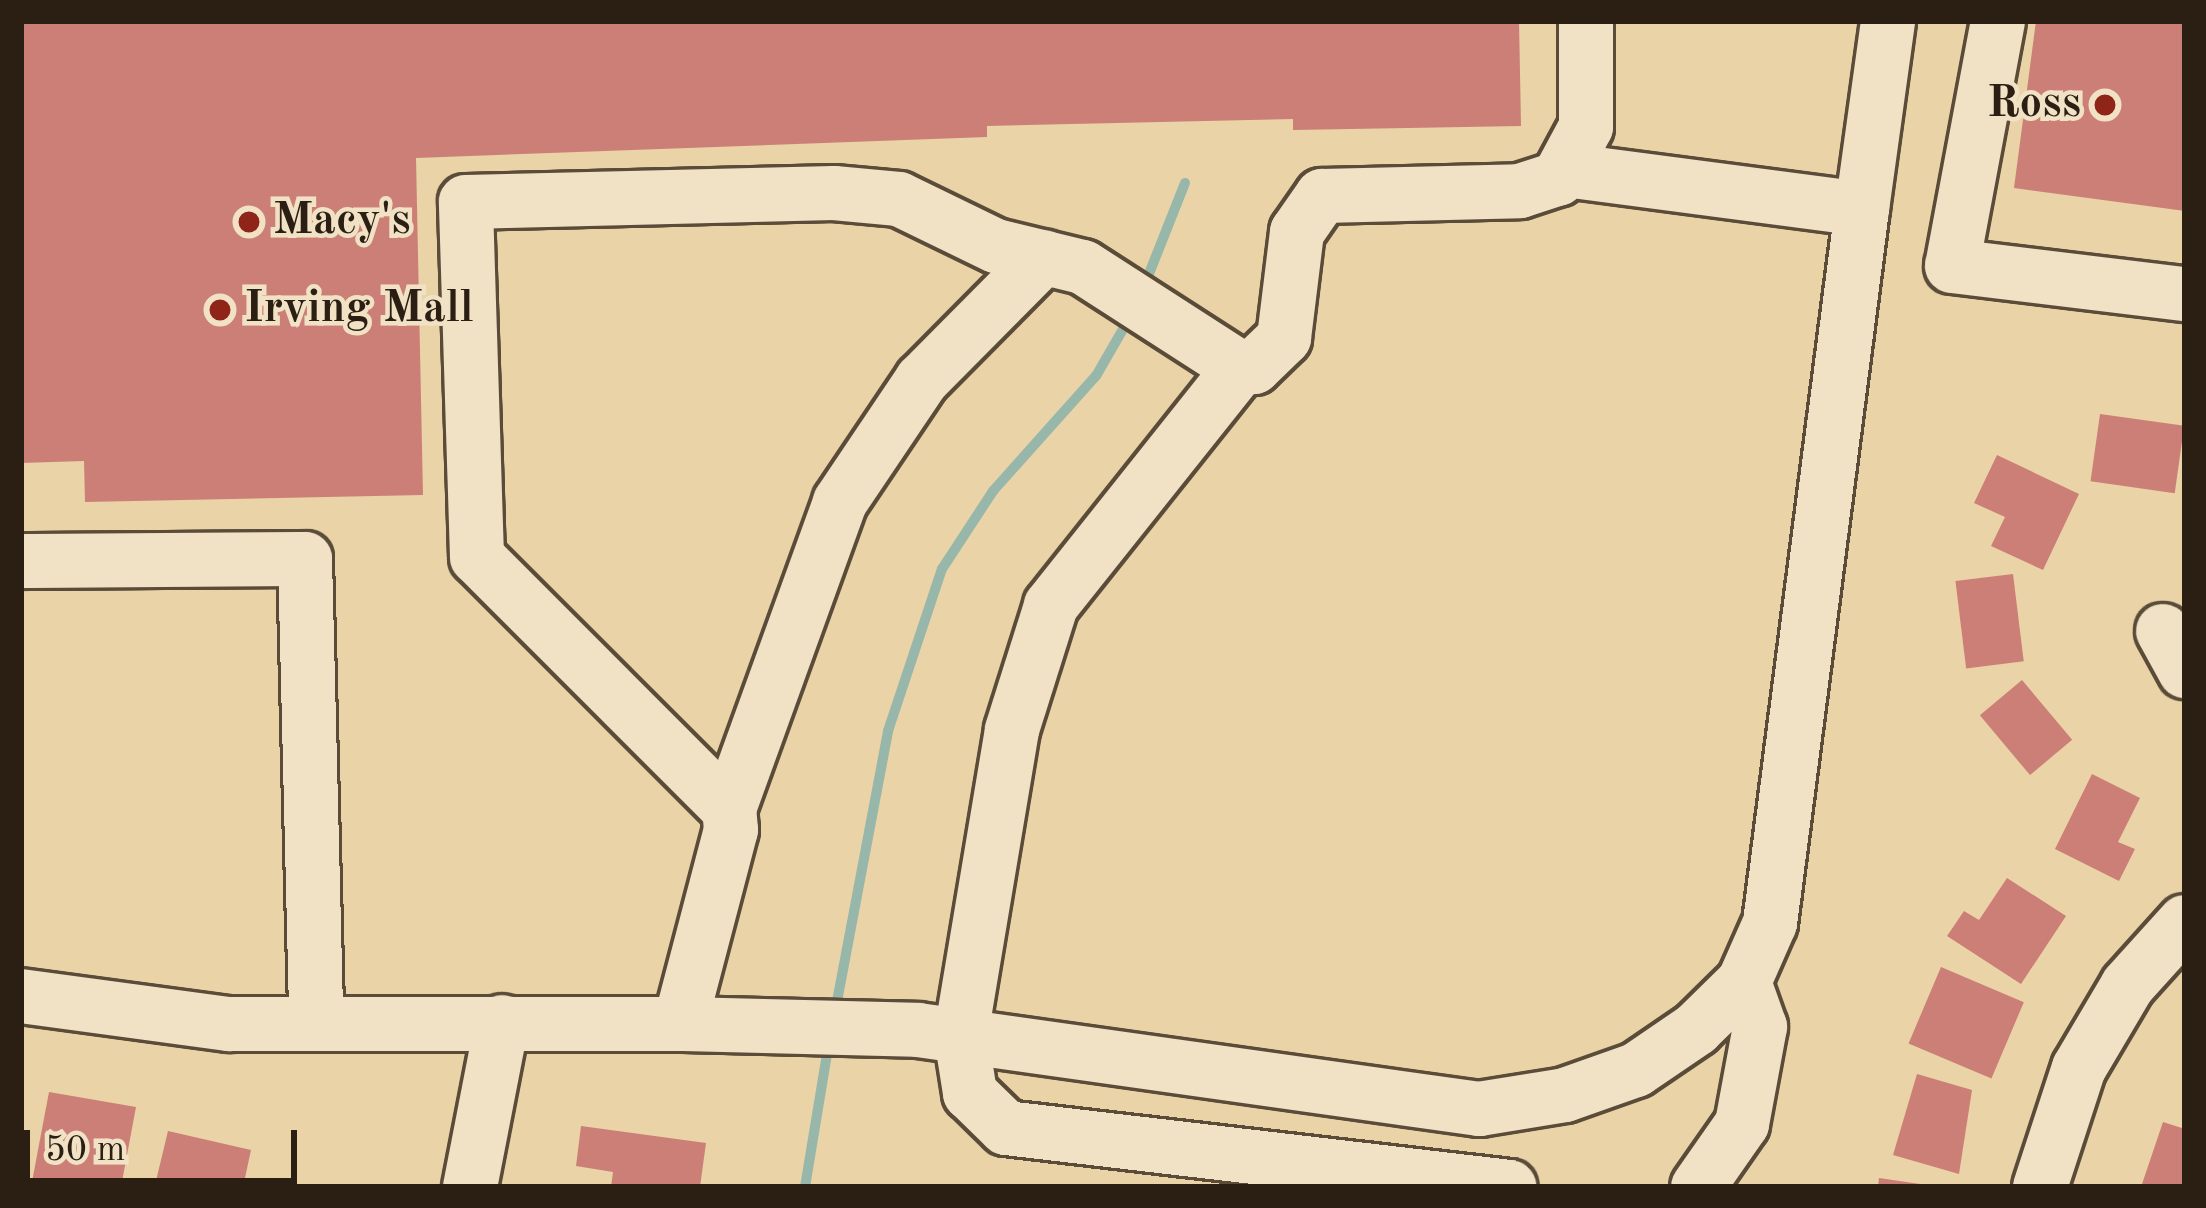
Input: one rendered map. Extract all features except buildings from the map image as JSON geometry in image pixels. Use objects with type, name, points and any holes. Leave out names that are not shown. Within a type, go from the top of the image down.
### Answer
[{"type":"street","points":[[1510,1187],[1006,1128],[970,1093],[939,1033],[1012,730],[1051,606],[1240,368],[1268,360],[1284,338],[1298,232],[1322,196],[1533,190],[1565,170],[1586,128],[1586,21]]},
{"type":"street","points":[[21,996],[201,1022],[741,1024],[939,1033],[1479,1109],[1565,1095],[1636,1070],[1696,1029],[1744,982],[1770,923],[1888,21]]},
{"type":"street","points":[[1998,21],[1952,266],[2185,295]]},
{"type":"street","points":[[1565,170],[1862,209]]},
{"type":"street","points":[[728,809],[477,557],[466,202],[877,196],[917,206],[995,246],[1044,257],[1106,280],[1240,368]]},
{"type":"street","points":[[680,1024],[731,830],[728,809],[840,502],[922,380],[1044,257]]},
{"type":"street","points":[[21,561],[305,560],[316,1023]]},
{"type":"street","points":[[2040,1187],[2079,1068],[2128,985],[2185,922]]},
{"type":"street","points":[[1698,1187],[1742,1124],[1760,1027],[1744,982]]},
{"type":"street","points":[[470,1187],[502,1022]]},
{"type":"waterway","points":[[1143,289],[1185,183]]},
{"type":"waterway","points":[[835,1012],[888,731],[942,569],[993,491],[1096,376],[1130,317]]},
{"type":"waterway","points":[[805,1187],[829,1042]]},
{"type":"place","name":"Ross","points":[[2105,105]]},
{"type":"place","name":"Macy's","points":[[249,222]]},
{"type":"place","name":"Irving Mall","points":[[220,310]]}]
